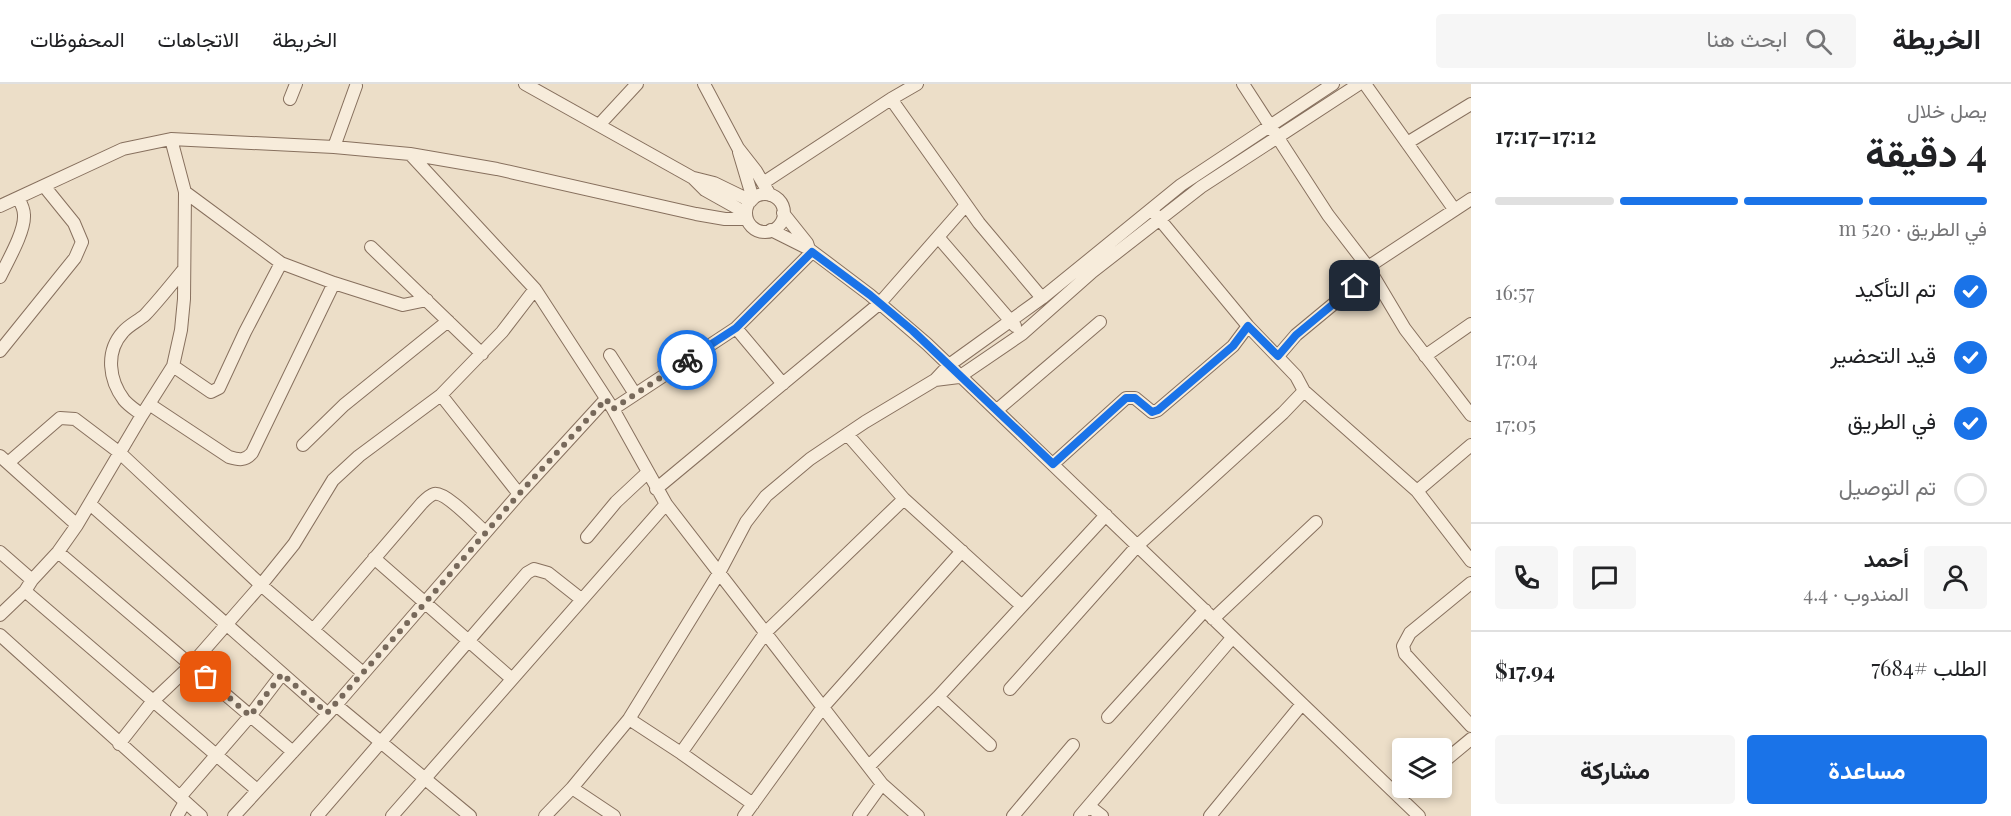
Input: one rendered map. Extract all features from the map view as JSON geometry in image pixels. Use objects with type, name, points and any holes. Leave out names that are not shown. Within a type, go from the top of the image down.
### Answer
[{"type":"street","points":[[290,99],[296,84]]},
{"type":"street","points":[[525,84],[693,178],[705,190],[747,216],[753,227],[758,230],[771,230],[810,250],[880,303],[949,364],[959,377],[997,410],[1392,790]]},
{"type":"street","points":[[599,125],[637,84]]},
{"type":"street","points":[[704,84],[738,148],[770,195],[780,202],[783,213],[810,250]]},
{"type":"street","points":[[763,183],[917,84]]},
{"type":"street","points":[[1243,84],[1328,215],[1370,270],[1405,329],[1471,415]]},
{"type":"street","points":[[545,816],[572,788],[629,719],[757,507],[810,459],[936,380],[949,364],[1042,298],[1180,185],[1333,84]]},
{"type":"street","points":[[936,380],[959,377],[1022,334],[1092,272],[1201,187],[1359,84]]},
{"type":"street","points":[[1365,84],[1454,209]]},
{"type":"street","points":[[334,147],[356,86]]},
{"type":"street","points":[[891,99],[978,223],[1042,298]]},
{"type":"street","points":[[1407,143],[1471,104]]},
{"type":"street","points":[[0,615],[58,552],[77,525],[173,366],[181,330],[184,299],[185,192],[171,139]]},
{"type":"street","points":[[0,206],[123,149],[171,139],[334,147],[411,154],[497,169],[696,214],[725,219],[747,216]]},
{"type":"street","points":[[738,148],[752,200],[747,216]]},
{"type":"street","points":[[411,154],[535,289],[609,404],[666,504],[882,784],[918,816]]},
{"type":"street","points":[[693,178],[714,183],[752,200]]},
{"type":"street","points":[[0,351],[75,258],[82,242],[74,223],[44,186]]},
{"type":"street","points":[[185,192],[281,263],[403,305],[427,300]]},
{"type":"street","points":[[752,200],[762,194],[770,195]]},
{"type":"street","points":[[0,278],[24,217],[18,198]]},
{"type":"street","points":[[1278,356],[1296,335],[1370,270],[1471,199]]},
{"type":"street","points":[[656,489],[880,303],[966,205]]},
{"type":"street","points":[[1151,209],[1248,326],[1296,376],[1304,391],[1417,491],[1471,561]]},
{"type":"street","points":[[771,230],[781,222],[783,213]]},
{"type":"street","points":[[938,237],[1022,334]]},
{"type":"street","points":[[371,247],[482,354]]},
{"type":"street","points":[[234,816],[425,603],[519,494],[609,404],[635,394],[736,328],[810,250]]},
{"type":"street","points":[[173,366],[211,392],[219,388],[281,263]]},
{"type":"street","points":[[184,269],[160,299],[123,332],[113,347],[110,364],[114,384],[125,402],[146,409],[229,458],[238,460],[247,459],[252,453],[334,283]]},
{"type":"street","points":[[119,744],[152,702],[191,665],[261,585],[294,544],[333,480],[358,456],[441,395],[502,332],[535,289]]},
{"type":"street","points":[[303,445],[344,405],[448,321]]},
{"type":"street","points":[[997,410],[1100,322]]},
{"type":"street","points":[[1425,356],[1471,324]]},
{"type":"street","points":[[1053,464],[1126,398],[1135,398],[1152,412],[1158,410],[1233,346],[1248,326]]},
{"type":"street","points":[[736,328],[783,384]]},
{"type":"street","points":[[610,355],[635,394]]},
{"type":"street","points":[[1010,688],[1138,545],[1283,413],[1304,391]]},
{"type":"street","points":[[441,395],[519,494]]},
{"type":"street","points":[[77,525],[4,460],[63,417],[75,419],[120,453],[261,585],[363,673]]},
{"type":"street","points":[[847,434],[904,499],[1022,606]]},
{"type":"street","points":[[1417,491],[1471,445]]},
{"type":"street","points":[[587,537],[616,502],[647,473]]},
{"type":"street","points":[[313,630],[422,503],[435,494],[448,499],[485,532]]},
{"type":"street","points":[[681,753],[766,632],[904,499]]},
{"type":"street","points":[[90,504],[282,674],[381,743],[470,816]]},
{"type":"street","points":[[392,816],[666,504]]},
{"type":"street","points":[[869,766],[938,697],[1106,515]]},
{"type":"street","points":[[1108,717],[1209,615],[1316,522]]},
{"type":"street","points":[[744,816],[823,707],[962,551]]},
{"type":"street","points":[[0,552],[28,585],[152,702],[257,790]]},
{"type":"street","points":[[58,552],[293,752]]},
{"type":"street","points":[[374,558],[512,678]]},
{"type":"street","points":[[317,816],[523,577],[534,569],[548,573],[581,599]]},
{"type":"street","points":[[1471,583],[1410,633],[1403,646],[1405,654],[1471,726]]},
{"type":"street","points":[[0,635],[201,816]]},
{"type":"street","points":[[1080,816],[1232,638]]},
{"type":"street","points":[[177,816],[183,799],[282,674]]},
{"type":"street","points":[[938,697],[990,745]]},
{"type":"street","points":[[1210,816],[1302,704]]},
{"type":"street","points":[[629,719],[753,804]]},
{"type":"street","points":[[1452,755],[1471,739]]},
{"type":"street","points":[[1013,816],[1073,745]]},
{"type":"street","points":[[859,816],[882,784]]},
{"type":"street","points":[[572,788],[614,816]]},
{"type":"street","points":[[1400,798],[1419,816]]},
{"type":"street","points":[[1089,806],[1102,816]]},
{"type":"way so far","points":[[206,677],[250,716],[282,674],[327,713],[485,532],[606,399],[613,409],[687,360]]},
{"type":"route","points":[[687,360],[736,328],[812,252],[870,295],[913,331],[1053,464],[1126,398],[1135,398],[1150,412],[1158,410],[1233,346],[1248,326],[1278,356],[1296,335],[1355,286]]}]
